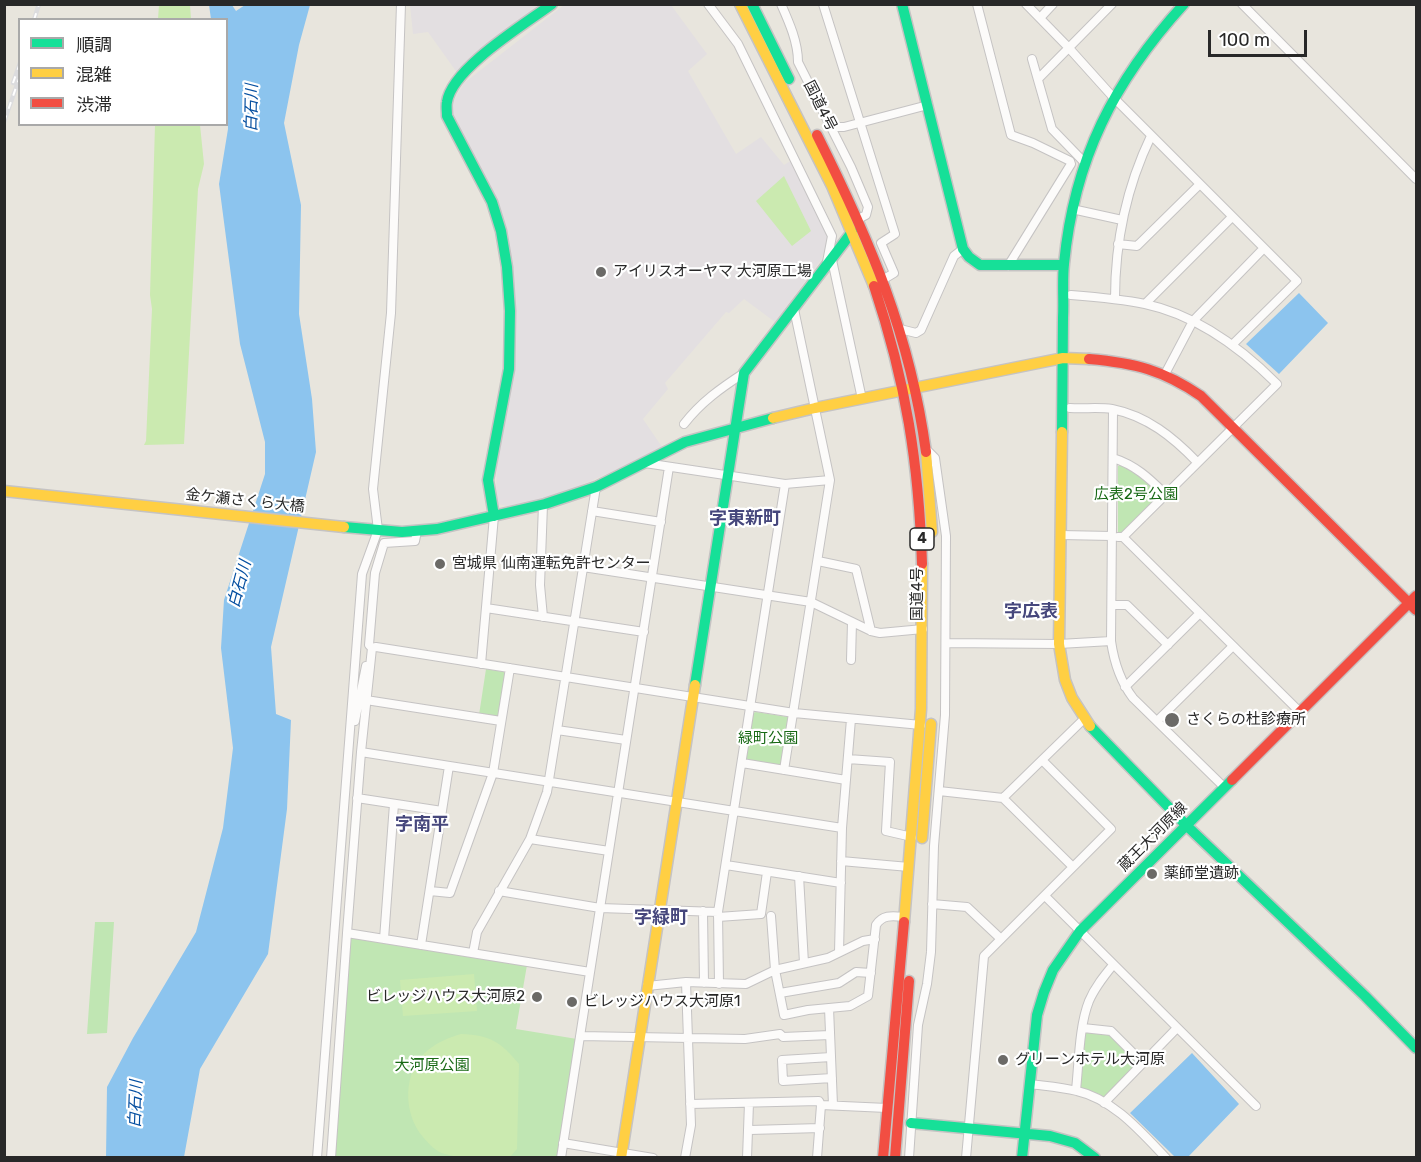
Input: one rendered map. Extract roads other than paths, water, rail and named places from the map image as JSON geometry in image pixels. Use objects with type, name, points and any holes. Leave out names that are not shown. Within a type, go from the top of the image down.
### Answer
[{"type":"main road","points":[[494,516],[488,480],[509,369],[510,311],[507,267],[501,231],[492,202],[447,116],[447,100],[458,79],[471,64],[552,4]]},
{"type":"main road","name":"国道4号","points":[[740,4],[852,232],[909,389],[926,447],[931,507],[933,667]]},
{"type":"main road","name":"国道4号","points":[[752,4],[858,219],[884,279],[900,329],[909,389],[920,493],[923,629],[921,725],[887,1108]]},
{"type":"main road","points":[[902,4],[963,249],[980,265],[1064,265]]},
{"type":"main road","points":[[1184,4],[1164,24],[1142,52],[1113,97],[1080,158],[1064,265],[1059,644],[1065,680],[1084,718],[1187,826],[1365,996],[1416,1048]]},
{"type":"main road","points":[[621,1155],[744,373],[852,232]]},
{"type":"main road","name":"金ケ瀬さくら大橋","points":[[4,491],[373,530],[437,529],[543,505],[596,487],[685,442],[734,428],[815,408],[1063,358],[1105,359],[1135,365],[1165,375],[1201,396],[1414,603]]},
{"type":"main road","name":"蔵王大河原線","points":[[1022,1158],[1037,1015],[1041,995],[1054,964],[1080,931],[1300,712],[1414,603]]},
{"type":"main road","points":[[895,1158],[933,688]]},
{"type":"main road","name":"4","points":[[884,1158],[887,1108]]},
{"type":"main road","points":[[911,1123],[1062,1138],[1075,1143],[1095,1158]]},
{"type":"street","points":[[316,1158],[362,574],[373,530],[373,489],[391,313],[401,4]]},
{"type":"street","points":[[708,4],[738,44],[832,236],[829,263],[862,399]]},
{"type":"street","points":[[781,4],[789,23],[798,62],[851,167],[868,207],[866,215],[858,219]]},
{"type":"street","points":[[823,4],[895,234],[881,243],[894,273],[884,279]]},
{"type":"street","points":[[977,4],[1011,135],[1070,161],[1080,158],[1052,129],[1032,59]]},
{"type":"street","points":[[1026,4],[1151,136],[1297,282],[1233,344]]},
{"type":"street","points":[[1040,18],[1053,4]]},
{"type":"street","points":[[1038,79],[1112,4]]},
{"type":"street","points":[[1242,4],[1416,179]]},
{"type":"street","points":[[829,123],[844,128],[928,105]]},
{"type":"street","points":[[1115,299],[1118,244],[1122,220],[1133,178],[1151,136]]},
{"type":"street","points":[[1008,266],[1071,164],[1070,161]]},
{"type":"street","points":[[1118,244],[1137,246],[1199,184]]},
{"type":"street","points":[[1072,209],[1122,220]]},
{"type":"street","points":[[1145,304],[1232,217]]},
{"type":"street","points":[[1165,375],[1192,321],[1264,248]]},
{"type":"street","points":[[900,329],[916,333],[921,330],[954,256],[963,249]]},
{"type":"street","points":[[1071,295],[1145,304],[1192,321],[1233,344],[1277,384],[1123,537]]},
{"type":"street","points":[[784,770],[830,480],[794,309]]},
{"type":"street","points":[[684,424],[696,408],[713,393],[744,373]]},
{"type":"street","points":[[1070,408],[1113,410],[1136,417],[1159,427],[1179,442],[1197,462]]},
{"type":"street","points":[[1113,410],[1111,641],[1114,658],[1125,687],[1133,698],[1224,787]]},
{"type":"street","points":[[909,1158],[918,1025],[931,952],[932,904],[945,715],[946,536],[935,458],[926,447]]},
{"type":"street","points":[[1113,458],[1137,468],[1165,494]]},
{"type":"street","points":[[642,462],[785,484],[830,480]]},
{"type":"street","points":[[561,1158],[669,467]]},
{"type":"street","points":[[719,984],[718,914],[785,484]]},
{"type":"street","points":[[473,953],[477,932],[530,839],[549,783],[596,487]]},
{"type":"street","points":[[543,505],[540,585],[543,617]]},
{"type":"street","points":[[592,511],[661,522]]},
{"type":"street","points":[[481,664],[494,516]]},
{"type":"street","points":[[331,1158],[346,933],[372,648],[369,645],[375,573],[384,543],[415,541],[417,531]]},
{"type":"street","points":[[1061,536],[1123,537],[1300,712]]},
{"type":"street","points":[[818,561],[856,568],[871,631]]},
{"type":"street","points":[[583,567],[811,602],[871,631],[880,633],[923,629]]},
{"type":"street","points":[[1112,605],[1127,605],[1168,645]]},
{"type":"street","points":[[486,608],[644,632]]},
{"type":"street","points":[[1125,687],[1200,613]]},
{"type":"street","points":[[850,660],[852,622]]},
{"type":"street","points":[[946,643],[1059,644],[1111,641]]},
{"type":"street","points":[[1156,721],[1233,646]]},
{"type":"street","points":[[372,648],[794,713],[921,725]]},
{"type":"street","points":[[349,737],[355,723],[365,666],[370,663]]},
{"type":"street","points":[[430,891],[450,893],[493,773],[510,668]]},
{"type":"street","points":[[366,700],[501,721]]},
{"type":"street","points":[[1003,798],[1084,718]]},
{"type":"street","points":[[839,952],[842,828],[851,719]]},
{"type":"street","points":[[557,730],[626,740]]},
{"type":"street","points":[[361,752],[842,828]]},
{"type":"street","points":[[848,759],[890,762],[886,831],[912,837]]},
{"type":"street","points":[[966,1158],[984,956],[1111,829],[1042,760]]},
{"type":"street","points":[[742,763],[846,780]]},
{"type":"street","points":[[421,945],[449,766]]},
{"type":"street","points":[[939,791],[1003,798],[1073,867]]},
{"type":"street","points":[[357,798],[442,812]]},
{"type":"street","points":[[384,939],[394,804]]},
{"type":"street","points":[[530,839],[609,851]]},
{"type":"street","points":[[841,861],[909,867]]},
{"type":"street","points":[[726,866],[841,882]]},
{"type":"street","points":[[499,891],[600,908],[761,914],[767,872]]},
{"type":"street","points":[[800,876],[804,963]]},
{"type":"street","points":[[1045,896],[1256,1106]]},
{"type":"street","points":[[932,904],[967,907],[1001,939]]},
{"type":"street","points":[[703,911],[704,983]]},
{"type":"street","points":[[771,916],[775,970],[784,1015],[850,1006],[868,996],[876,925],[880,919],[887,916],[905,917]]},
{"type":"street","points":[[346,933],[590,972]]},
{"type":"street","points":[[647,986],[686,982],[746,984],[775,970],[828,957],[863,941],[875,939]]},
{"type":"street","points":[[1076,1090],[1083,1028],[1089,1001],[1113,965]]},
{"type":"street","points":[[780,993],[839,983],[856,972],[871,973]]},
{"type":"street","points":[[685,1158],[691,1125],[686,982]]},
{"type":"street","points":[[829,1008],[833,1105]]},
{"type":"street","points":[[1083,1028],[1111,1031],[1143,1064]]},
{"type":"street","points":[[1104,1103],[1177,1028]]},
{"type":"street","points":[[580,1036],[745,1039],[780,1034],[783,1037],[830,1035]]},
{"type":"street","points":[[831,1057],[782,1060],[783,1081],[832,1078]]},
{"type":"street","points":[[1030,1084],[1076,1090],[1104,1103],[1131,1122],[1166,1158]]},
{"type":"street","points":[[690,1104],[819,1101],[821,1105],[817,1158]]},
{"type":"street","points":[[747,1158],[750,1130],[749,1103]]},
{"type":"street","points":[[821,1105],[887,1108]]},
{"type":"street","points":[[750,1130],[820,1128]]},
{"type":"street","points":[[563,1143],[621,1155],[653,1158]]},
{"type":"water","name":"白石川","points":[[209,5],[232,5],[236,11],[245,5],[310,5],[299,45],[284,123],[301,205],[299,314],[312,399],[316,452],[271,647],[276,714],[291,720],[287,809],[268,954],[200,1069],[184,1157],[106,1158],[107,1087],[133,1038],[196,932],[223,828],[233,748],[221,648],[224,600],[265,474],[265,442],[240,344],[219,184],[228,129],[228,18],[211,18]]},
{"type":"water","points":[[1299,293],[1328,323],[1279,374],[1246,344]]},
{"type":"water","points":[[1192,1053],[1239,1104],[1188,1157],[1175,1157],[1130,1113]]},
{"type":"railway","points":[[35,18],[39,4]]},
{"type":"railway","points":[[13,83],[18,69]]},
{"type":"railway","points":[[4,122],[18,82]]},
{"type":"place","name":"アイリスオーヤマ 大河原工場","points":[[601,272]]},
{"type":"place","name":"宮城県 仙南運転免許センター","points":[[440,564]]},
{"type":"place","name":"さくらの杜診療所","points":[[1172,720]]},
{"type":"place","name":"薬師堂遺跡","points":[[1152,874]]},
{"type":"place","name":"ビレッジハウス大河原2","points":[[537,997]]},
{"type":"place","name":"ビレッジハウス大河原1","points":[[572,1002]]},
{"type":"place","name":"グリーンホテル大河原","points":[[1003,1060]]},
{"type":"district","name":"字東新町","points":[[745,519]]},
{"type":"district","name":"字広表","points":[[1031,612]]},
{"type":"district","name":"字南平","points":[[422,825]]},
{"type":"district","name":"字緑町","points":[[661,918]]},
{"type":"park label","name":"広表2号公園","points":[[1136,495]]},
{"type":"park label","name":"緑町公園","points":[[768,739]]},
{"type":"park label","name":"大河原公園","points":[[432,1066]]}]
